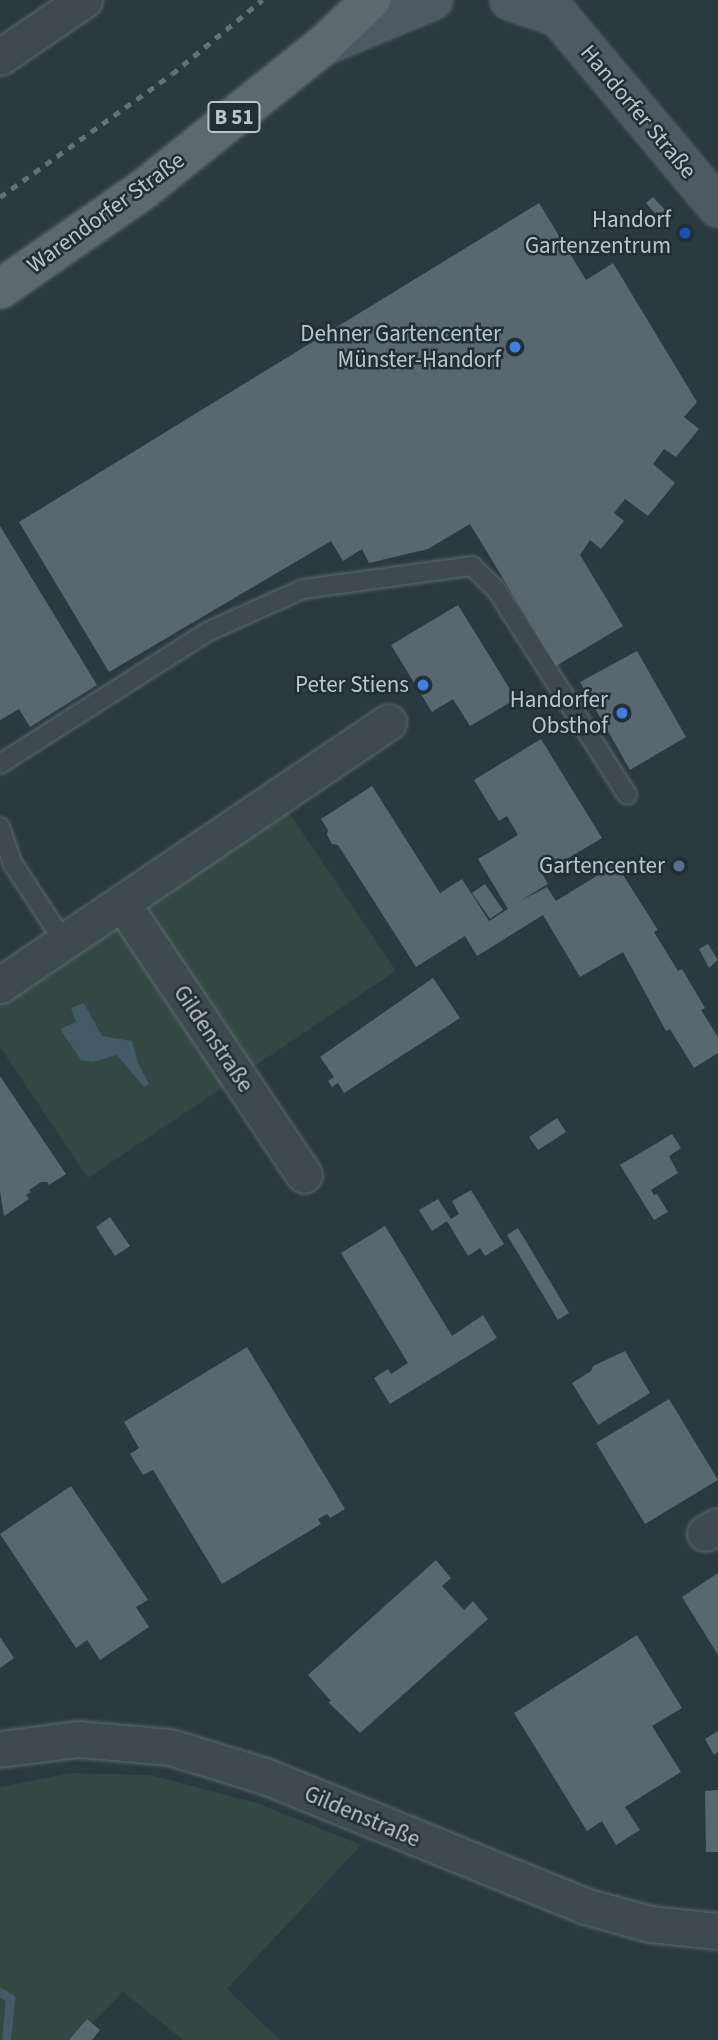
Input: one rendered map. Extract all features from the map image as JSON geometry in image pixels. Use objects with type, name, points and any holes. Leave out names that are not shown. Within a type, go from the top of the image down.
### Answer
[{"type":"main road","name":"Warendorfer Straße","points":[[0,289],[144,189],[324,44],[371,0]]},
{"type":"street","points":[[0,57],[84,0]]},
{"type":"street","points":[[324,44],[432,0]]},
{"type":"street","name":"Handorfer Straße","points":[[510,0],[553,5],[718,208]]},
{"type":"street","points":[[0,985],[388,722]]},
{"type":"street","name":"Gildenstraße","points":[[122,903],[304,1175]]},
{"type":"street","name":"Gildenstraße","points":[[0,1749],[78,1738],[170,1746],[265,1776],[585,1906],[650,1924],[718,1931]]},
{"type":"lane","points":[[0,764],[207,632],[303,589],[472,566],[496,589],[627,795]]},
{"type":"lane","points":[[0,827],[13,864],[64,942]]},
{"type":"green space","points":[[288,811],[396,971],[88,1178],[0,1047],[0,1006]]},
{"type":"green space","points":[[70,1773],[150,1775],[257,1803],[361,1845],[227,1989],[280,2040],[183,2040],[123,1992],[75,2040],[0,2040],[0,1787]]},
{"type":"water","points":[[84,1003],[102,1036],[132,1041],[138,1063],[149,1084],[144,1087],[117,1055],[93,1062],[81,1060],[60,1029],[76,1022],[71,1008]]},
{"type":"building","points":[[653,197],[665,210],[658,217],[646,203]]},
{"type":"building","points":[[539,203],[586,280],[613,263],[697,402],[684,417],[699,429],[676,457],[664,449],[653,464],[675,483],[648,516],[625,499],[614,513],[624,521],[601,549],[590,540],[580,555],[623,626],[556,666],[470,524],[428,549],[369,563],[362,549],[343,561],[331,541],[109,672],[19,522]]},
{"type":"building","points":[[0,526],[97,685],[30,727],[19,709],[0,720]]},
{"type":"building","points":[[458,605],[516,699],[470,726],[453,699],[432,712],[391,645]]},
{"type":"building","points":[[637,651],[686,737],[630,770],[580,682]]},
{"type":"building","points":[[541,739],[602,838],[542,874],[548,884],[520,901],[547,887],[556,901],[616,864],[658,930],[654,932],[678,971],[682,969],[705,1008],[701,1010],[718,1037],[718,1053],[694,1068],[670,1029],[666,1031],[623,952],[580,977],[543,915],[477,956],[465,936],[416,967],[338,845],[332,844],[327,835],[328,830],[321,819],[372,786],[440,893],[462,879],[489,921],[508,909],[478,859],[518,835],[507,816],[499,821],[474,780]]},
{"type":"building","points":[[485,884],[503,910],[490,919],[472,893]]},
{"type":"building","points":[[708,944],[718,960],[709,968],[699,949]]},
{"type":"building","points":[[433,978],[460,1018],[344,1093],[338,1083],[332,1087],[328,1081],[334,1077],[320,1057]]},
{"type":"building","points":[[0,1076],[66,1174],[49,1185],[47,1182],[41,1182],[29,1190],[31,1192],[26,1195],[29,1199],[4,1216],[0,1191]]},
{"type":"building","points":[[557,1118],[566,1132],[538,1150],[529,1137]]},
{"type":"building","points":[[672,1134],[681,1148],[669,1156],[678,1173],[651,1190],[654,1195],[657,1194],[668,1212],[654,1220],[620,1165]]},
{"type":"building","points":[[471,1190],[504,1244],[485,1256],[480,1248],[468,1256],[447,1221],[432,1231],[419,1210],[438,1199],[451,1219],[459,1214],[452,1201]]},
{"type":"building","points":[[110,1217],[130,1246],[115,1256],[96,1227]]},
{"type":"building","points":[[385,1226],[452,1336],[483,1315],[497,1338],[390,1404],[374,1378],[388,1369],[391,1374],[408,1363],[341,1253]]},
{"type":"building","points":[[518,1228],[569,1313],[558,1320],[507,1235]]},
{"type":"building","points":[[247,1347],[345,1509],[330,1518],[327,1514],[318,1519],[321,1524],[222,1584],[153,1470],[143,1475],[130,1454],[139,1448],[124,1422]]},
{"type":"building","points":[[625,1351],[650,1393],[598,1425],[572,1383],[591,1371],[593,1366]]},
{"type":"building","points":[[669,1399],[718,1480],[645,1524],[596,1443]]},
{"type":"building","points":[[71,1486],[148,1600],[136,1607],[149,1627],[100,1660],[87,1640],[76,1648],[0,1534]]},
{"type":"building","points":[[436,1560],[451,1578],[442,1586],[464,1610],[473,1601],[488,1619],[360,1733],[328,1702],[331,1701],[308,1675]]},
{"type":"building","points":[[718,1573],[718,1655],[682,1597]]},
{"type":"building","points":[[637,1635],[682,1708],[652,1726],[681,1772],[625,1807],[640,1830],[616,1845],[602,1821],[587,1831],[514,1713]]},
{"type":"building","points":[[0,1637],[14,1658],[0,1668]]},
{"type":"building","points":[[718,1731],[718,1752],[714,1755],[705,1739]]},
{"type":"building","points":[[718,1790],[718,1852],[706,1852],[705,1791]]},
{"type":"building","points":[[87,2019],[100,2030],[92,2040],[69,2040]]},
{"type":"waterway","points":[[0,1992],[10,1998],[6,2040]]},
{"type":"railway","points":[[0,197],[172,74],[262,0]]},
{"type":"place","name":"Handorf Gartenzentrum","points":[[685,233]]},
{"type":"place","name":"Dehner Gartencenter Münster-Handorf","points":[[515,347]]},
{"type":"place","name":"Peter Stiens","points":[[423,685]]},
{"type":"place","name":"Handorfer Obsthof","points":[[622,713]]},
{"type":"place","name":"Gartencenter","points":[[679,866]]}]
